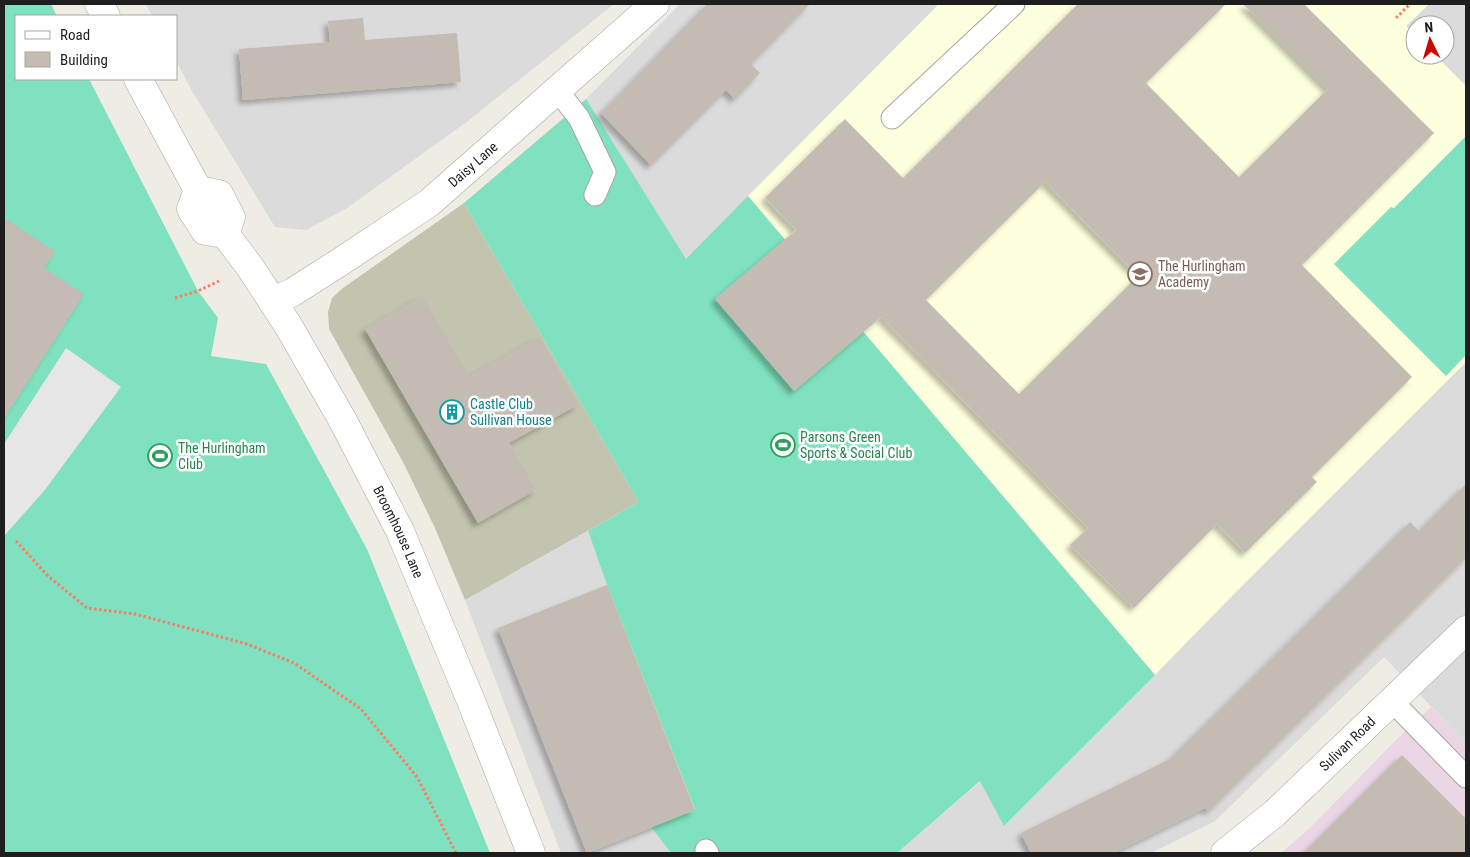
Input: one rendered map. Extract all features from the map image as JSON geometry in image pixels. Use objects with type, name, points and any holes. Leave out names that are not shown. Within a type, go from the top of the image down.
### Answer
[{"type":"street","points":[[99,4],[105,15]]},
{"type":"street","name":"Daisy Lane","points":[[274,301],[293,292],[429,203],[655,4]]},
{"type":"street","name":"Broomhouse Lane","points":[[139,80],[198,190],[219,194],[231,217],[225,234],[274,301],[342,419],[400,531],[471,701],[531,853]]},
{"type":"street","name":"Sulivan Road","points":[[1225,853],[1275,813],[1466,630]]},
{"type":"lane","points":[[892,118],[1014,4]]},
{"type":"lane","points":[[557,90],[579,118],[605,172],[595,195]]},
{"type":"lane","points":[[1393,702],[1466,777]]},
{"type":"path","points":[[1396,18],[1410,4]]},
{"type":"path","points":[[176,298],[198,292],[250,267]]},
{"type":"path","points":[[16,541],[48,576],[88,608],[135,614],[247,644],[294,663],[360,709],[417,776],[456,853]]},
{"type":"shaded area","points":[[146,4],[614,4],[468,121],[347,208],[306,230],[275,227],[178,65],[178,15],[152,15]]},
{"type":"shaded area","points":[[680,4],[939,4],[686,260],[586,99]]},
{"type":"shaded area","name":"The Hurlingham Academy","points":[[939,4],[1429,4],[1418,15],[1405,15],[1405,65],[1445,65],[1466,86],[1466,362],[1232,595],[1155,675],[748,196]]},
{"type":"shaded area","points":[[1429,4],[1466,4],[1466,86],[1445,65],[1455,65],[1455,15],[1418,15]]},
{"type":"shaded area","points":[[464,203],[639,502],[465,600],[435,528],[403,462],[329,329],[328,312],[332,298],[343,288]]},
{"type":"shaded area","points":[[66,348],[121,387],[44,491],[4,536],[4,444]]},
{"type":"shaded area","points":[[1466,362],[1466,743],[1384,657],[1215,821],[1151,853],[897,853],[981,781],[1004,826]]},
{"type":"shaded area","points":[[588,531],[607,585],[695,810],[651,827],[671,853],[561,853],[465,600]]},
{"type":"shaded area","points":[[1431,707],[1466,743],[1466,853],[1281,853],[1311,827]]},
{"type":"green space","name":"The Hurlingham Club","points":[[4,4],[51,4],[56,15],[15,15],[15,80],[90,80],[198,291],[218,318],[211,356],[266,364],[367,549],[490,853],[4,853]]},
{"type":"green space","name":"Parsons Green Sports & Social Club","points":[[586,99],[686,259],[748,196],[1155,675],[1004,826],[980,781],[897,853],[671,853],[651,827],[695,809],[607,585],[588,531],[639,502],[464,203]]},
{"type":"green space","points":[[1466,136],[1466,355],[1446,376],[1334,264],[1391,207],[1394,208]]},
{"type":"building","points":[[707,4],[810,4],[751,64],[760,73],[735,99],[726,90],[651,165],[601,113]]},
{"type":"building","name":"The Hurlingham Academy","points":[[1078,4],[1226,4],[1146,83],[1239,177],[1328,89],[1243,4],[1304,4],[1434,133],[1302,265],[1412,377],[1312,477],[1317,482],[1245,553],[1217,524],[1134,608],[1070,545],[1088,528],[881,317],[794,391],[715,299],[796,230],[765,198],[845,119],[903,178]],"holes":[[[1045,182],[1138,276],[1019,394],[926,300]]]},
{"type":"building","points":[[363,18],[365,40],[457,33],[461,82],[243,100],[239,49],[330,42],[328,21]]},
{"type":"building","points":[[4,218],[55,251],[44,268],[84,294],[4,419]]},
{"type":"building","name":"Castle Club Sullivan House","points":[[422,296],[469,376],[540,337],[578,405],[509,443],[536,490],[478,523],[365,329]]},
{"type":"building","points":[[1466,484],[1466,558],[1209,811],[1205,808],[1113,853],[1031,853],[1021,833],[1170,759],[1410,522],[1419,531]]},
{"type":"building","points":[[607,585],[695,810],[587,853],[498,628]]},
{"type":"building","points":[[1402,755],[1466,819],[1466,853],[1304,853]]},
{"type":"place","name":"The Hurlingham Academy","points":[[1140,274]]},
{"type":"place","name":"Castle Club Sullivan House","points":[[452,412]]},
{"type":"place","name":"Parsons Green Sports & Social Club","points":[[783,445]]},
{"type":"place","name":"The Hurlingham Club","points":[[160,456]]}]
